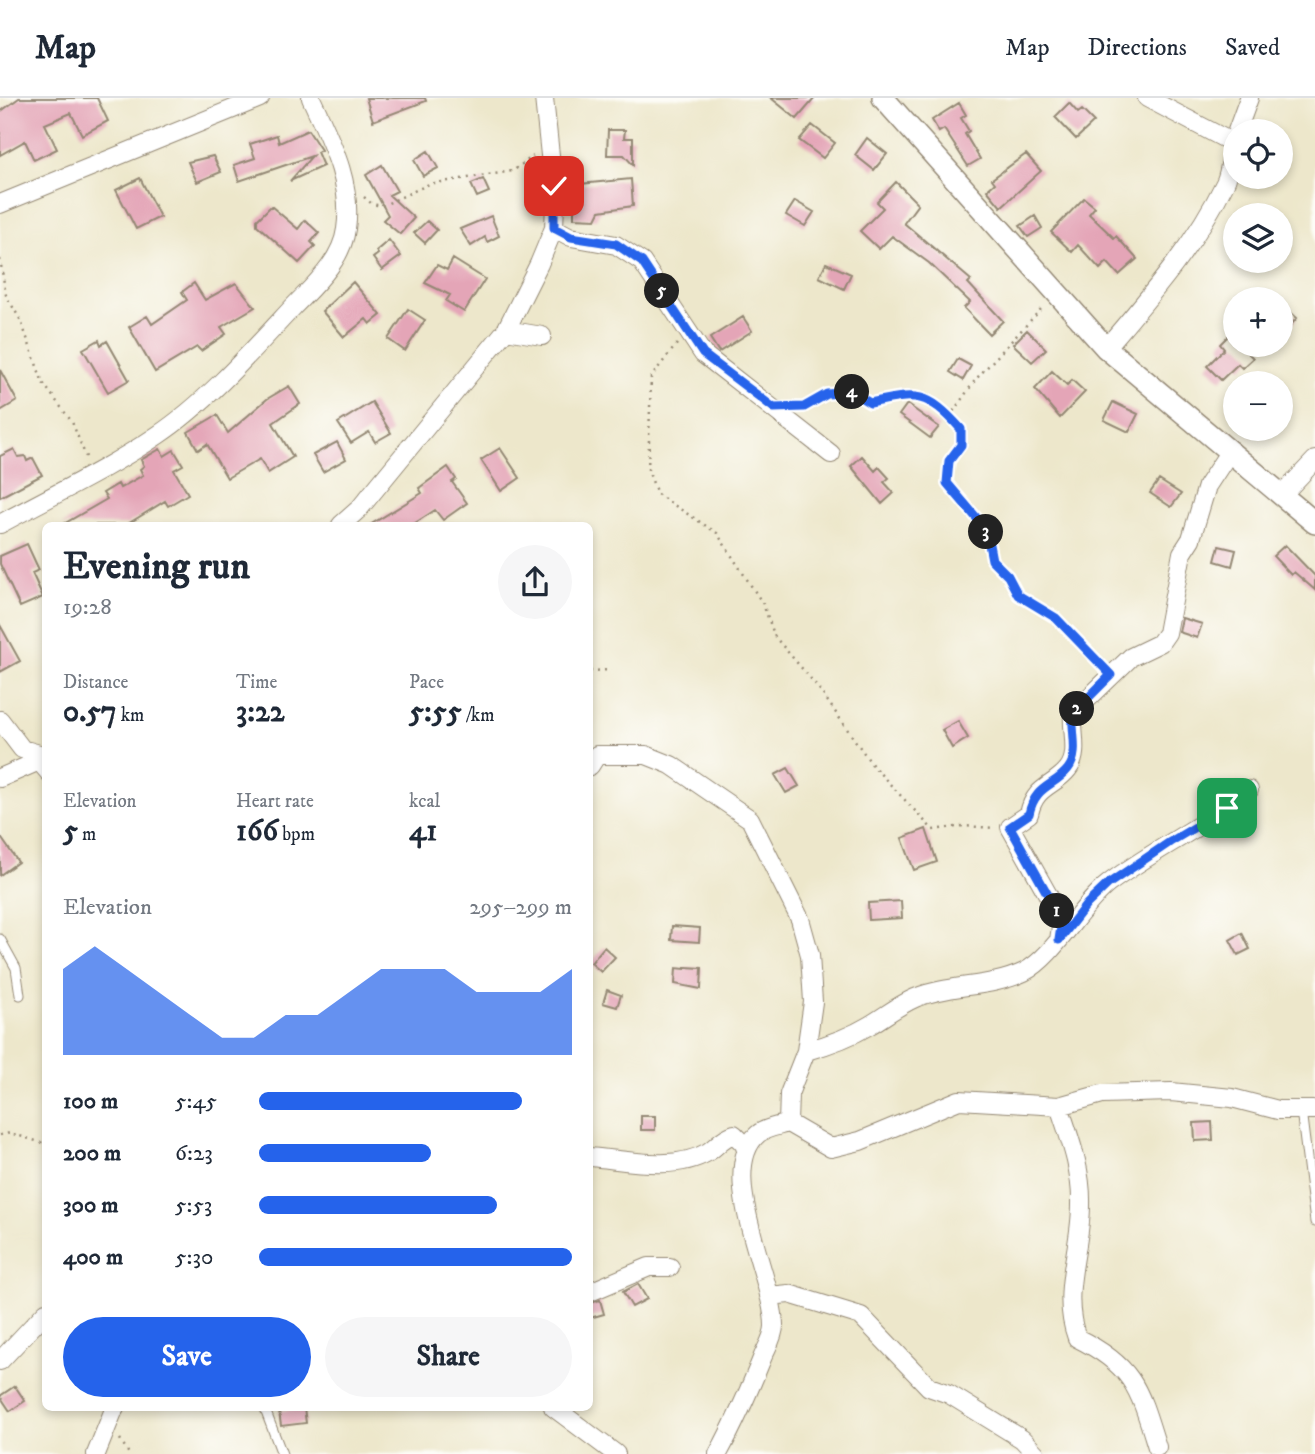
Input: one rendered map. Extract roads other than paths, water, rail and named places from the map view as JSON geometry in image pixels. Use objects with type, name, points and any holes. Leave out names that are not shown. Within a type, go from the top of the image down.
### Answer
[{"type":"street","points":[[0,204],[224,105],[260,98]]},
{"type":"street","points":[[0,524],[160,434],[249,355],[320,279],[335,259],[346,232],[347,193],[341,171],[311,98]]},
{"type":"street","points":[[344,522],[359,509],[506,330],[554,228],[555,204],[544,98]]},
{"type":"street","points":[[883,98],[1106,348],[1315,523]]},
{"type":"street","points":[[1147,98],[1223,131]]},
{"type":"street","points":[[1241,119],[1249,98]]},
{"type":"street","points":[[1106,348],[1171,272],[1203,224],[1223,187]]},
{"type":"street","points":[[554,228],[571,237],[616,244],[642,262],[703,354],[831,454]]},
{"type":"street","points":[[506,330],[542,336]]},
{"type":"street","points":[[1059,940],[1062,920],[1010,827],[1029,814],[1031,804],[1044,785],[1068,769],[1075,754],[1073,713],[1131,657],[1160,643],[1167,633],[1182,553],[1191,539],[1207,486],[1230,451]]},
{"type":"street","points":[[1282,495],[1315,460]]},
{"type":"street","points":[[0,720],[22,749],[42,762]]},
{"type":"street","points":[[593,761],[597,755],[646,755],[671,765],[750,819],[800,919],[810,955],[813,1002],[806,1051],[789,1094],[788,1123]]},
{"type":"street","points":[[0,778],[42,763]]},
{"type":"street","points":[[806,1051],[830,1044],[868,1027],[917,997],[1025,972],[1059,940],[1087,904],[1108,884],[1227,808],[1249,790]]},
{"type":"street","points":[[746,1150],[759,1133],[788,1123],[831,1148],[860,1142],[959,1100],[1059,1106],[1102,1094],[1171,1092],[1232,1098],[1278,1110],[1308,1110]]},
{"type":"street","points":[[1059,1106],[1077,1159],[1082,1206],[1072,1270],[1069,1318],[1077,1338],[1115,1359],[1140,1393],[1157,1447]]},
{"type":"street","points":[[593,1157],[661,1164],[709,1152],[721,1138],[734,1134],[744,1143],[746,1150],[743,1180],[754,1245],[769,1296],[774,1329],[742,1412],[718,1454]]},
{"type":"street","points":[[593,1291],[649,1267],[670,1267]]},
{"type":"street","points":[[769,1296],[789,1294],[861,1316],[929,1387],[949,1394],[1021,1439],[1035,1454]]},
{"type":"street","points":[[0,1361],[42,1316]]},
{"type":"street","points":[[96,1454],[113,1411]]},
{"type":"street","points":[[558,1411],[616,1454]]},
{"type":"lane","points":[[0,939],[16,968],[20,995]]},
{"type":"lane","points":[[1308,1110],[1315,1222]]},
{"type":"lane","points":[[266,1411],[282,1454]]}]
